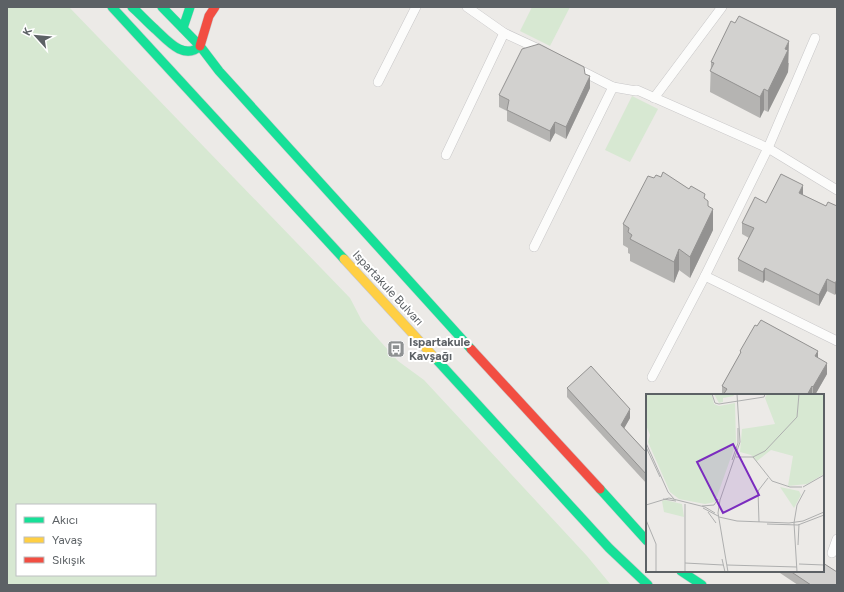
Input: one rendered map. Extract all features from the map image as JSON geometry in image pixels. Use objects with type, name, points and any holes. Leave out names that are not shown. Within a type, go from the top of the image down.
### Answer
[{"type":"main road","name":"Ispartakule Bulvarı","points":[[112,7],[621,560],[648,585]]},
{"type":"main road","points":[[132,7],[177,44],[182,51],[191,52],[197,50],[200,46],[209,16],[215,7]]},
{"type":"main road","name":"Ispartakule Bulvarı","points":[[162,7],[177,44],[200,46],[219,71],[414,287],[646,540]]},
{"type":"main road","points":[[174,74],[177,44],[190,7]]},
{"type":"main road","points":[[621,560],[640,585]]},
{"type":"main road","points":[[682,572],[702,585]]},
{"type":"lane","points":[[378,82],[416,7]]},
{"type":"lane","points":[[467,7],[504,32],[551,55]]},
{"type":"lane","points":[[654,98],[722,7]]},
{"type":"lane","points":[[446,155],[504,32]]},
{"type":"lane","points":[[652,377],[768,148],[814,38]]},
{"type":"lane","points":[[565,62],[613,88],[637,90],[768,148],[837,190]]},
{"type":"lane","points":[[534,248],[613,88]]},
{"type":"lane","points":[[704,276],[837,341]]},
{"type":"lane","points":[[832,554],[837,539]]},
{"type":"green space","points":[[7,7],[69,7],[350,298],[362,321],[398,361],[424,380],[587,556],[611,585],[7,585]]},
{"type":"green space","points":[[532,7],[570,7],[550,46],[520,31]]},
{"type":"green space","points":[[632,96],[658,109],[630,162],[605,150]]},
{"type":"building","points":[[739,16],[789,41],[785,49],[788,50],[768,91],[764,89],[760,97],[710,71],[714,63],[711,62],[731,21],[735,23]]},
{"type":"building","points":[[539,44],[584,67],[585,74],[590,76],[566,127],[555,122],[550,131],[507,110],[509,100],[499,95],[522,49]]},
{"type":"building","points":[[663,172],[689,189],[691,186],[705,194],[704,198],[708,201],[708,206],[713,209],[690,257],[679,249],[674,262],[630,239],[632,235],[628,232],[629,228],[623,224],[648,176],[654,178],[656,175],[661,177]]},
{"type":"building","points":[[781,174],[803,185],[799,193],[826,206],[828,202],[837,206],[837,280],[835,283],[827,279],[819,295],[765,268],[763,272],[738,259],[754,228],[742,223],[755,197],[766,203]]},
{"type":"building","points":[[761,320],[818,351],[815,356],[827,363],[808,394],[724,394],[727,389],[722,386],[755,325],[757,326]]},
{"type":"building","points":[[591,366],[630,409],[621,425],[646,452],[646,474],[567,388]]},
{"type":"building","points":[[824,564],[837,572],[837,585],[811,585],[792,572],[824,572]]},
{"type":"traffic: fast","points":[[112,7],[344,259]]},
{"type":"traffic: fast","points":[[132,7],[176,47],[188,51],[194,50],[200,46]]},
{"type":"traffic: fast","points":[[162,7],[200,46],[219,71],[471,349]]},
{"type":"traffic: fast","points":[[183,28],[190,7]]},
{"type":"traffic: fast","points":[[435,358],[609,548],[648,585]]},
{"type":"traffic: fast","points":[[600,489],[646,540]]},
{"type":"traffic: fast","points":[[682,572],[702,585]]},
{"type":"traffic: slow","points":[[344,259],[435,358]]},
{"type":"traffic: jam","points":[[200,46],[209,16],[215,7]]},
{"type":"traffic: jam","points":[[471,349],[600,489]]},
{"type":"place","name":"Ispartakule Kavşağı","points":[[396,349]]}]
